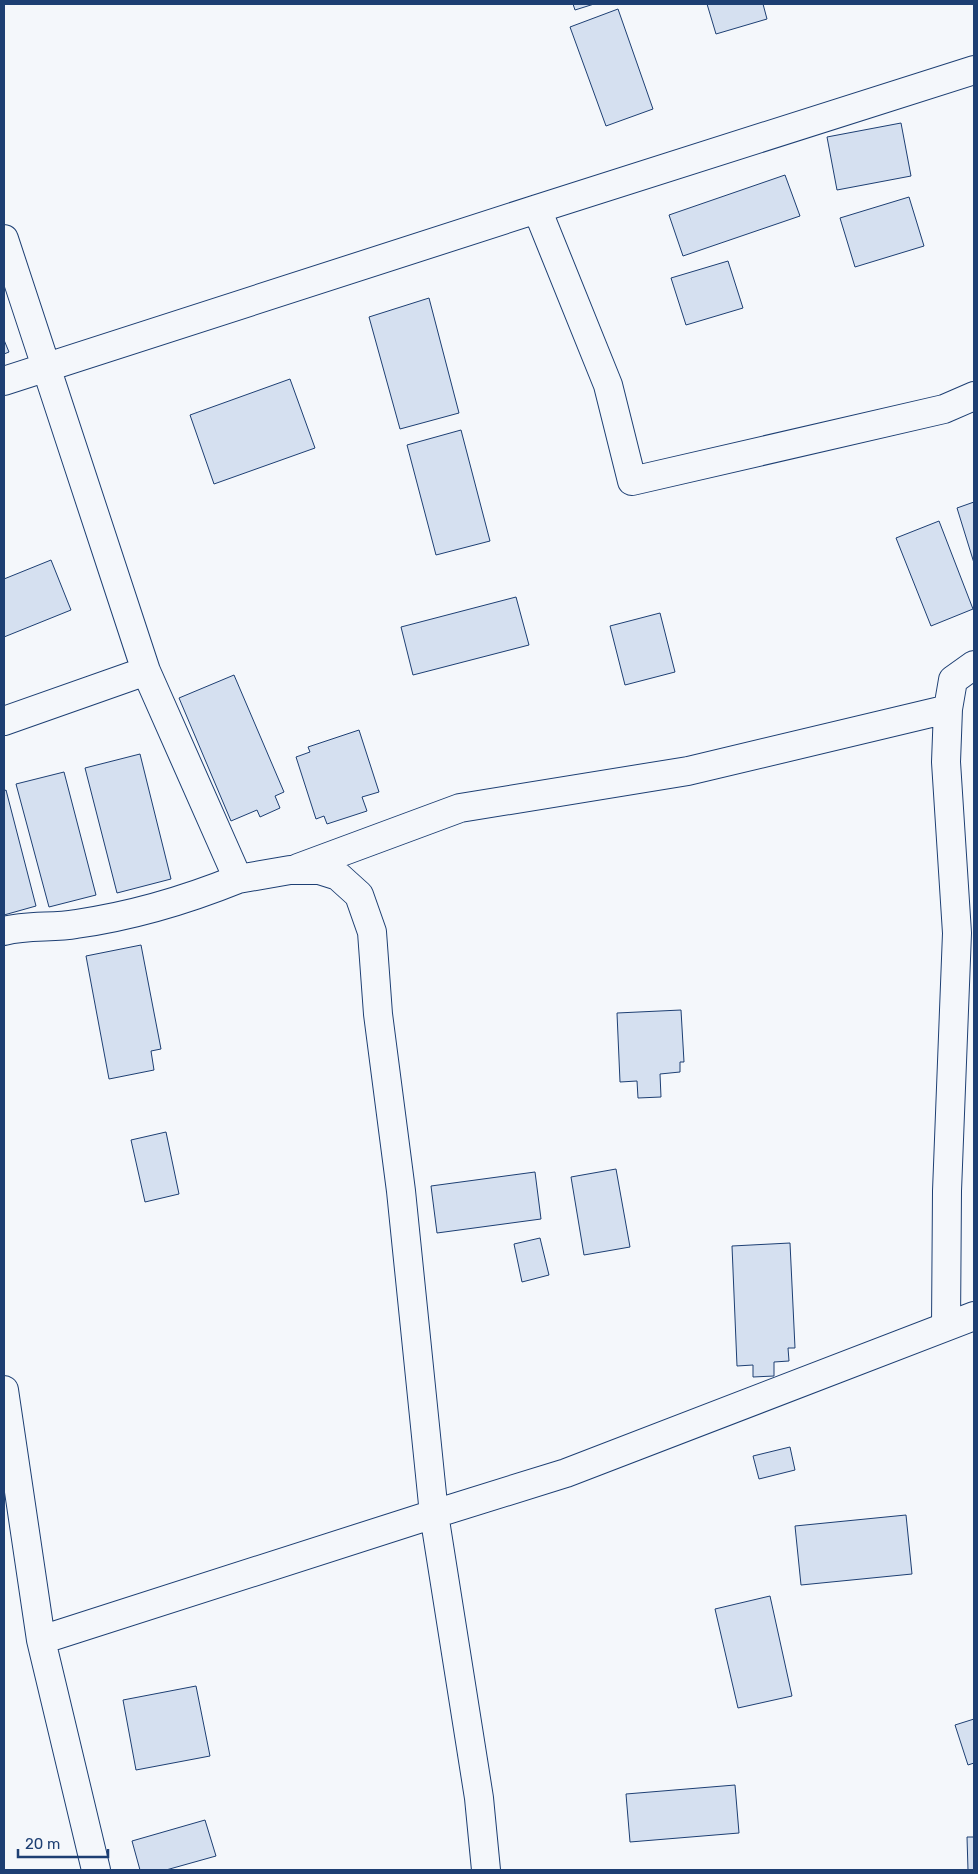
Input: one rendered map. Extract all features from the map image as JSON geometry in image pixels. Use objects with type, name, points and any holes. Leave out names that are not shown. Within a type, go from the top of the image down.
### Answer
[{"type":"street","points":[[4,381],[974,70]]},
{"type":"street","points":[[537,209],[608,385],[632,481],[944,409],[974,396]]},
{"type":"street","points":[[4,239],[146,671],[238,879]]},
{"type":"street","points":[[946,1326],[947,1191],[957,932],[946,762],[948,709],[953,680],[974,665]]},
{"type":"street","points":[[4,721],[146,671]]},
{"type":"street","points":[[290,870],[460,808],[688,771],[948,709]]},
{"type":"street","points":[[4,931],[75,924],[142,911],[198,895],[238,879],[290,870],[319,870],[338,876],[359,895],[372,932],[378,1014],[402,1191],[434,1514],[479,1798],[486,1870]]},
{"type":"street","points":[[41,1640],[566,1473],[974,1316]]},
{"type":"street","points":[[4,1390],[41,1640],[96,1870]]},
{"type":"building","points":[[573,4],[594,4],[575,10]]},
{"type":"building","points":[[707,4],[763,4],[767,19],[716,34]]},
{"type":"building","points":[[618,9],[653,109],[606,126],[570,27]]},
{"type":"building","points":[[901,123],[911,176],[837,190],[827,137]]},
{"type":"building","points":[[785,175],[800,216],[683,256],[669,215]]},
{"type":"building","points":[[909,197],[924,246],[855,267],[840,218]]},
{"type":"building","points":[[728,261],[743,308],[686,325],[671,278]]},
{"type":"building","points":[[429,298],[459,413],[400,429],[369,317]]},
{"type":"building","points":[[4,340],[9,352],[4,354]]},
{"type":"building","points":[[290,379],[315,448],[214,484],[190,415]]},
{"type":"building","points":[[461,430],[490,541],[436,555],[407,445]]},
{"type":"building","points":[[974,502],[974,563],[957,508]]},
{"type":"building","points":[[939,521],[973,609],[931,626],[896,538]]},
{"type":"building","points":[[51,560],[71,610],[4,637],[4,579]]},
{"type":"building","points":[[516,597],[529,645],[413,675],[401,627]]},
{"type":"building","points":[[660,613],[675,672],[625,685],[610,626]]},
{"type":"building","points":[[234,675],[284,792],[275,796],[280,808],[260,817],[257,810],[231,821],[179,698]]},
{"type":"building","points":[[359,730],[379,792],[362,797],[367,811],[327,824],[324,816],[316,819],[296,757],[310,752],[308,747]]},
{"type":"building","points":[[140,754],[171,879],[117,893],[85,768]]},
{"type":"building","points":[[64,772],[96,895],[49,907],[16,784]]},
{"type":"building","points":[[6,790],[36,906],[4,915],[4,791]]},
{"type":"building","points":[[141,945],[161,1049],[151,1051],[154,1070],[109,1079],[86,956]]},
{"type":"building","points":[[681,1010],[684,1062],[680,1062],[680,1072],[660,1074],[661,1097],[638,1098],[637,1081],[620,1082],[617,1013]]},
{"type":"building","points":[[166,1132],[179,1194],[145,1202],[131,1140]]},
{"type":"building","points":[[616,1169],[630,1247],[584,1255],[571,1177]]},
{"type":"building","points":[[535,1172],[541,1219],[437,1233],[431,1186]]},
{"type":"building","points":[[540,1238],[549,1275],[522,1282],[514,1244]]},
{"type":"building","points":[[790,1243],[795,1348],[788,1348],[789,1361],[774,1362],[774,1376],[753,1377],[753,1365],[737,1366],[732,1246]]},
{"type":"building","points":[[790,1447],[795,1470],[759,1479],[753,1456]]},
{"type":"building","points":[[906,1515],[912,1574],[801,1585],[795,1526]]},
{"type":"building","points":[[770,1596],[792,1696],[738,1708],[715,1609]]},
{"type":"building","points":[[196,1686],[210,1756],[136,1770],[123,1700]]},
{"type":"building","points":[[974,1719],[974,1763],[968,1765],[955,1725]]},
{"type":"building","points":[[735,1785],[739,1833],[630,1842],[626,1794]]},
{"type":"building","points":[[205,1820],[216,1856],[166,1870],[140,1870],[132,1841]]},
{"type":"building","points":[[967,1837],[974,1837],[974,1870],[968,1870]]}]
